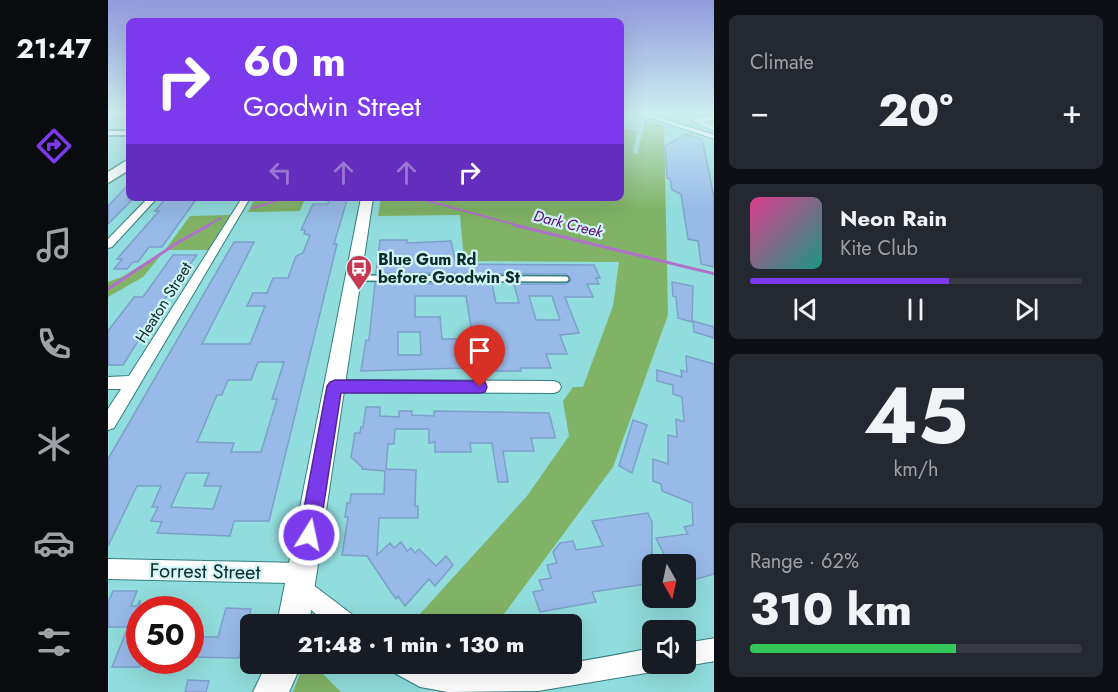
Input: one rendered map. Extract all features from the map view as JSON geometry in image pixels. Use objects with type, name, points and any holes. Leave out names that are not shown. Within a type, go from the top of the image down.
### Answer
[{"type":"highway","points":[[108,166],[126,153]]},
{"type":"highway","points":[[108,179],[126,165]]},
{"type":"main road","points":[[295,614],[367,201]]},
{"type":"main road","points":[[271,692],[280,674]]},
{"type":"main road","points":[[280,692],[284,674]]},
{"type":"street","points":[[108,246],[150,201]]},
{"type":"street","name":"Heaton Street","points":[[108,423],[244,201]]},
{"type":"street","points":[[108,383],[133,382]]},
{"type":"street","points":[[335,386],[554,387]]},
{"type":"street","name":"Forrest Street","points":[[108,569],[301,581]]},
{"type":"street","points":[[301,581],[336,614]]},
{"type":"street","points":[[696,652],[714,649]]},
{"type":"street","points":[[582,673],[642,662]]},
{"type":"street","points":[[418,674],[476,685],[537,682],[579,674]]},
{"type":"lane","points":[[354,278],[566,279]]},
{"type":"green space","points":[[624,144],[635,144],[633,153],[637,154],[639,144],[664,144],[668,315],[613,467],[504,614],[420,614],[527,496],[569,436],[563,401],[573,387],[583,387],[613,306],[619,262],[464,261],[460,215],[378,216],[380,201],[624,201]]},
{"type":"green space","points":[[254,201],[304,201],[300,211],[248,212]]},
{"type":"green space","points":[[230,215],[208,250],[165,250],[190,216]]},
{"type":"green space","points":[[165,250],[143,277],[108,297],[108,282],[122,277]]},
{"type":"green space","points":[[300,674],[323,674],[341,692],[293,692]]},
{"type":"building","points":[[703,144],[714,198],[714,267],[701,264],[698,241],[688,239],[681,194],[672,190],[670,179],[667,178],[665,146]]},
{"type":"building","points":[[126,187],[126,201],[131,201],[108,224],[108,206]]},
{"type":"building","points":[[163,201],[195,201],[162,247],[149,247],[138,262],[133,262],[127,269],[114,269],[122,259],[117,259],[159,211],[155,211]]},
{"type":"building","points":[[347,201],[334,244],[337,244],[269,521],[234,521],[230,536],[157,533],[162,522],[151,521],[158,507],[152,507],[161,486],[137,486],[108,546],[108,459],[234,242],[254,242],[202,344],[250,344],[265,306],[247,306],[253,293],[267,293],[273,278],[288,278],[296,256],[303,253],[310,235],[304,234],[305,230],[301,230],[313,204]],"holes":[[[258,362],[284,362],[272,399],[277,399],[261,452],[231,452],[234,443],[197,442],[217,395],[222,395],[228,380],[251,380]],[[186,473],[209,473],[204,486],[221,486],[213,509],[171,507]]]},
{"type":"building","points":[[380,240],[407,240],[407,243],[451,241],[456,264],[594,265],[600,278],[596,278],[599,284],[587,284],[593,297],[565,297],[579,333],[560,335],[567,354],[546,354],[551,368],[485,371],[484,365],[465,365],[465,368],[361,371],[366,340],[369,340],[375,283],[492,284],[496,303],[519,303],[514,284],[566,284],[571,280],[566,274],[376,273]],"holes":[[[415,296],[466,296],[473,339],[442,339],[440,317],[415,317]],[[529,296],[552,296],[560,320],[536,320]],[[398,332],[420,332],[421,355],[398,355]]]},
{"type":"building","points":[[173,255],[197,255],[171,289],[123,365],[108,365],[108,331],[134,297],[143,297]]},
{"type":"building","points":[[672,282],[693,286],[692,322],[678,318]]},
{"type":"building","points":[[693,321],[714,327],[714,338],[694,332]]},
{"type":"building","points":[[686,356],[714,364],[714,574],[696,579],[696,554],[664,554],[656,538],[688,534],[684,527],[693,525],[692,503],[662,491],[661,484],[653,481],[653,459],[668,464],[668,435],[677,437],[676,419],[684,422],[682,397],[673,394],[673,385],[657,381],[657,370],[682,377],[681,370],[687,372]]},
{"type":"building","points":[[366,407],[380,407],[380,416],[399,417],[399,411],[412,411],[412,415],[434,416],[434,411],[549,413],[554,432],[555,438],[531,438],[534,451],[503,451],[508,482],[498,482],[492,443],[470,443],[471,452],[435,452],[435,442],[429,443],[429,429],[395,429],[394,444],[388,444],[386,469],[416,470],[415,506],[418,506],[418,518],[379,518],[377,555],[390,543],[394,548],[401,542],[407,551],[411,548],[415,553],[419,549],[436,566],[446,556],[453,565],[435,586],[429,579],[405,606],[398,596],[396,599],[367,556],[342,555],[348,517],[345,517],[347,503],[350,503],[351,494],[384,494],[385,471],[362,469],[351,457],[355,433],[360,433],[363,427]]},
{"type":"building","points":[[633,420],[647,425],[632,473],[619,466]]},
{"type":"building","points":[[648,513],[652,522],[652,554],[642,554],[642,584],[592,592],[596,602],[540,612],[533,592],[543,590],[539,580],[551,578],[547,565],[557,563],[553,552],[560,543],[573,541],[576,550],[603,546],[592,521]]},
{"type":"building","points":[[113,591],[137,591],[135,596],[126,596],[126,627],[108,627],[108,602]]},
{"type":"building","points":[[226,608],[251,609],[250,614],[240,614],[239,658],[204,657],[204,637],[218,637]]},
{"type":"building","points":[[126,632],[126,667],[112,667]]},
{"type":"building","points":[[188,680],[209,681],[206,692],[185,692]]},
{"type":"waterway","points":[[253,208],[276,201]]},
{"type":"waterway","name":"Dark Creek","points":[[428,201],[520,226]]},
{"type":"waterway","points":[[207,226],[221,218]]},
{"type":"waterway","points":[[108,289],[177,243],[209,225]]},
{"type":"waterway","name":"Dark Creek","points":[[514,225],[714,274]]},
{"type":"place","name":"Blue Gum Rd before Goodwin St","points":[[359,291]]},
{"type":"route","points":[[309,535],[335,386],[480,387]]}]
